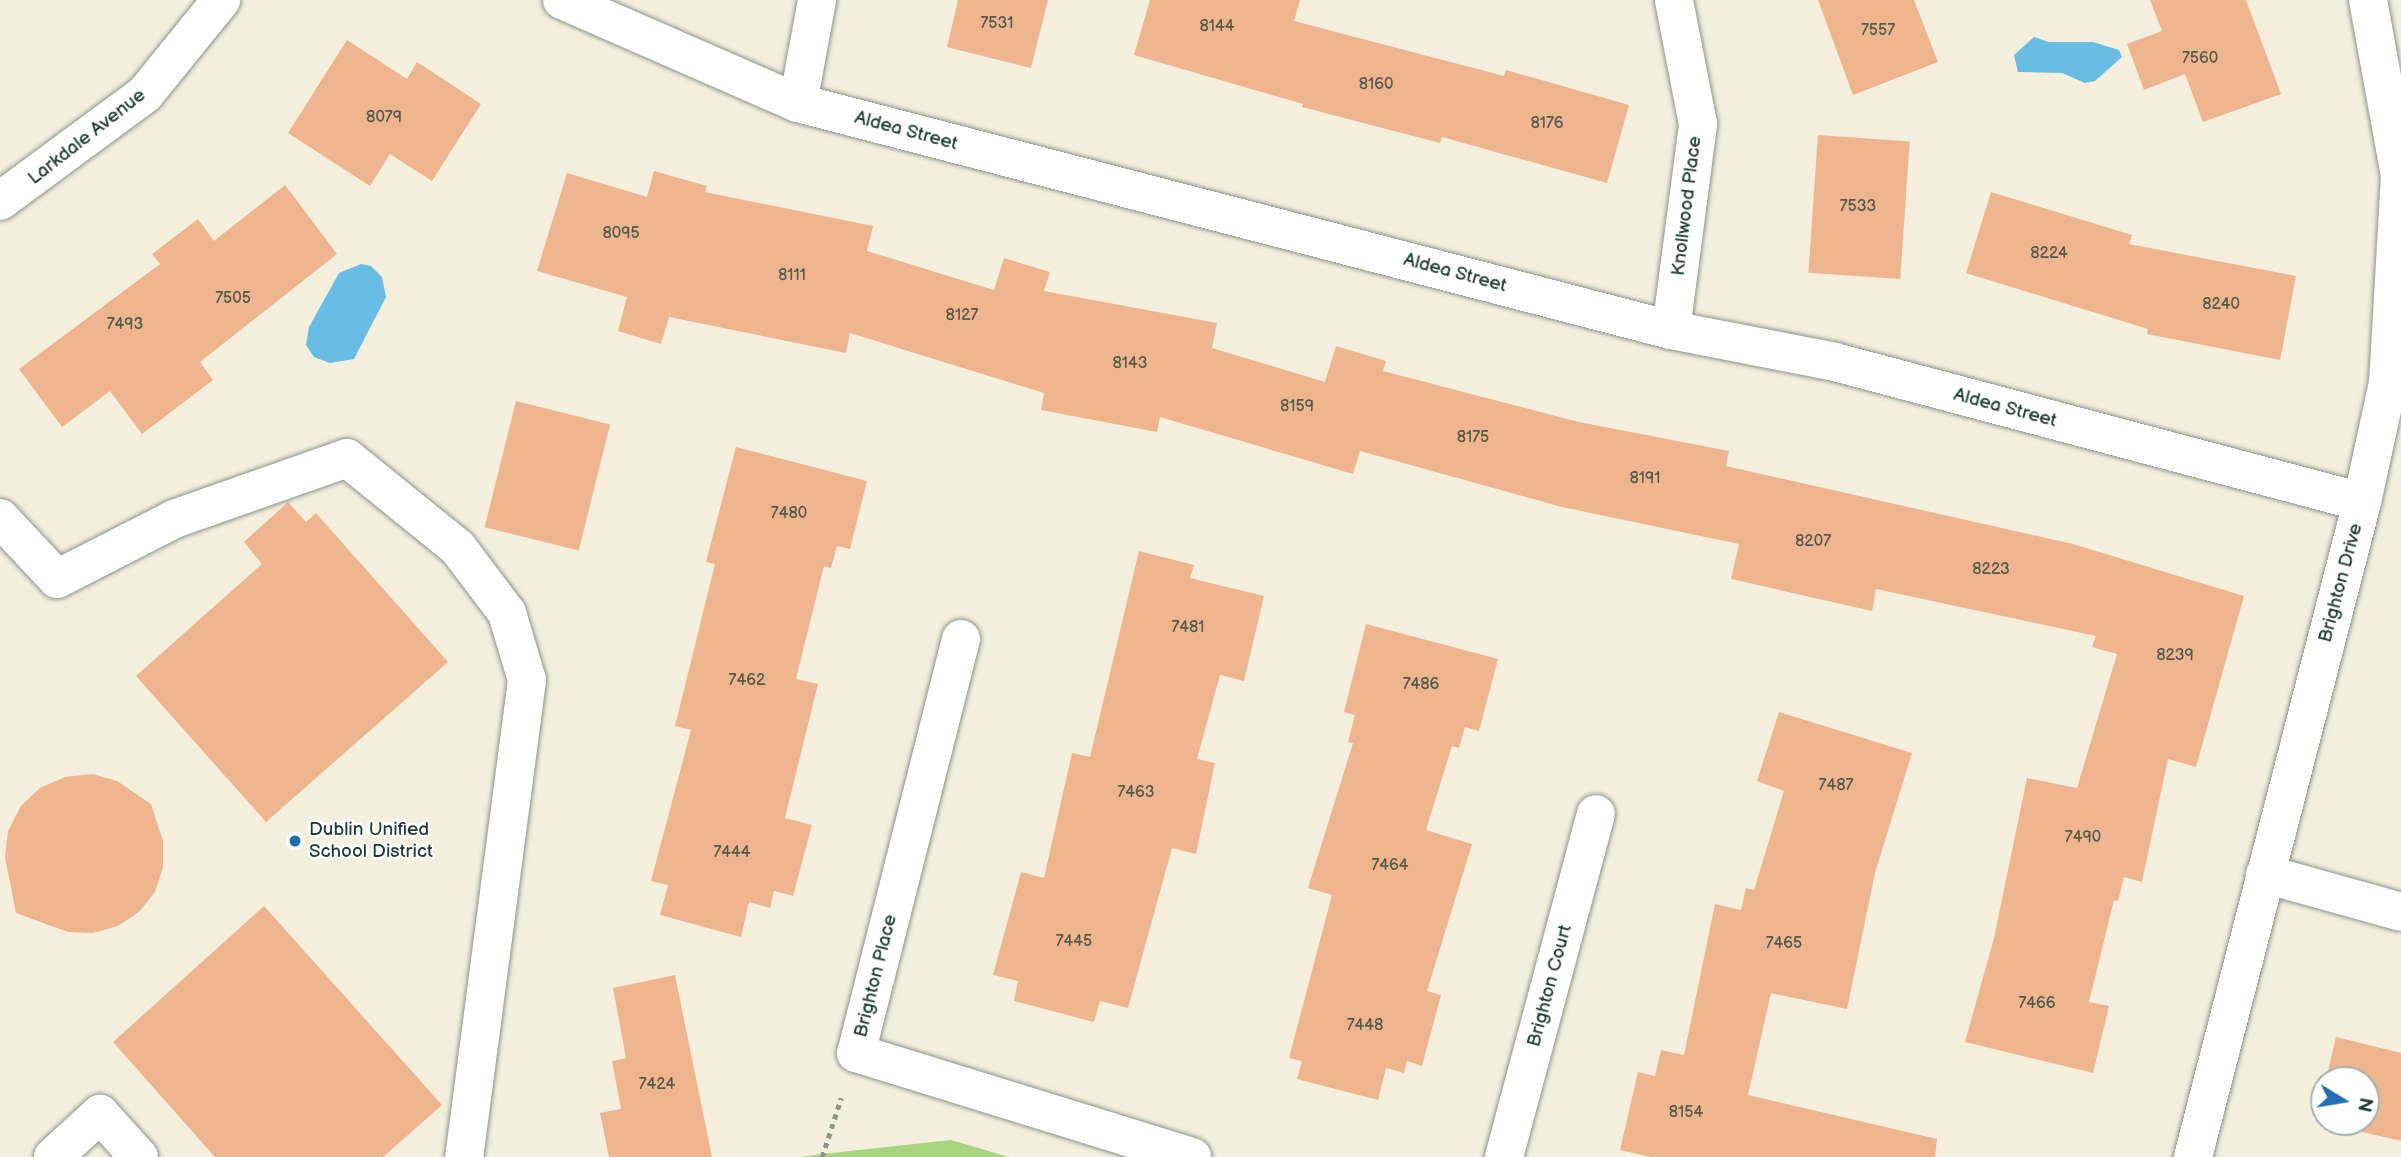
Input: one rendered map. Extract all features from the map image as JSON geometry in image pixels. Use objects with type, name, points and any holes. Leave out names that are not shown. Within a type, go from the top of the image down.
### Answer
[{"type":"street","name":"Larkdale Avenue","points":[[0,201],[145,94],[221,0]]},
{"type":"street","name":"Aldea Street","points":[[562,0],[798,103],[1671,330],[1835,362],[2362,502]]},
{"type":"street","points":[[798,103],[817,0]]},
{"type":"street","name":"Knollwood Place","points":[[1671,330],[1698,124],[1674,0]]},
{"type":"street","name":"Brighton Drive","points":[[2193,1157],[2362,502],[2388,383],[2400,176],[2368,0]]},
{"type":"street","points":[[0,518],[57,579],[174,519],[347,458],[458,548],[508,613],[527,680],[464,1157]]},
{"type":"street","name":"Brighton Place","points":[[961,639],[856,1054],[1192,1157]]},
{"type":"street","name":"Brighton Court","points":[[1504,1157],[1596,814]]},
{"type":"street","points":[[2265,874],[2401,912]]},
{"type":"street","points":[[53,1157],[100,1114],[139,1157]]},
{"type":"path","points":[[822,1157],[856,1054]]},
{"type":"green space","points":[[951,1140],[1009,1157],[799,1157],[822,1154]]},
{"type":"water","points":[[2034,37],[2049,42],[2093,42],[2119,50],[2122,57],[2095,81],[2085,83],[2062,73],[2018,72],[2014,55]]},
{"type":"water","points":[[361,264],[371,266],[382,277],[386,297],[354,359],[330,363],[314,357],[306,345],[309,327],[339,273]]},
{"type":"building","points":[[958,0],[1048,0],[1031,68],[947,47]]},
{"type":"building","points":[[1150,0],[1300,0],[1294,21],[1504,76],[1506,70],[1629,105],[1607,183],[1442,137],[1440,143],[1302,107],[1303,104],[1134,55]]},
{"type":"building","points":[[1818,0],[1914,0],[1938,62],[1853,95]]},
{"type":"building","points":[[2150,0],[2246,0],[2281,94],[2203,122],[2185,74],[2144,90],[2127,44],[2162,31]]},
{"type":"building","points":[[347,40],[407,79],[417,62],[481,104],[432,181],[390,154],[370,186],[288,133]]},
{"type":"building","points":[[1818,135],[1910,141],[1900,279],[1808,273]]},
{"type":"building","points":[[654,171],[707,186],[705,192],[873,226],[867,251],[994,290],[1004,258],[1050,272],[1044,291],[1217,323],[1212,348],[1325,382],[1336,346],[1386,361],[1383,371],[1579,422],[1729,451],[1726,466],[2073,544],[2244,596],[2196,767],[2168,759],[2142,882],[2124,877],[2118,901],[2114,900],[2089,1002],[2109,1006],[2093,1073],[1965,1042],[1994,938],[2027,778],[2077,788],[2117,654],[2092,647],[2096,636],[1876,589],[1872,611],[1731,579],[1739,544],[1562,507],[1360,451],[1353,474],[1160,417],[1157,432],[1041,410],[1044,393],[850,333],[846,353],[669,317],[661,344],[618,331],[627,297],[537,271],[567,173],[647,197]]},
{"type":"building","points":[[285,185],[337,254],[200,362],[213,380],[142,434],[110,391],[62,427],[19,369],[160,264],[152,254],[198,219],[214,241]]},
{"type":"building","points":[[1991,192],[2132,235],[2129,244],[2296,276],[2280,360],[2147,334],[2148,329],[1966,273]]},
{"type":"building","points":[[516,401],[610,424],[579,551],[485,527]]},
{"type":"building","points":[[736,447],[867,481],[850,549],[837,546],[831,568],[824,566],[796,679],[818,684],[785,818],[812,825],[793,896],[774,891],[770,908],[749,902],[741,937],[660,915],[668,885],[651,881],[691,730],[675,726],[715,564],[706,562]]},
{"type":"building","points":[[288,502],[306,522],[316,513],[448,662],[266,822],[136,676],[262,564],[244,542]]},
{"type":"building","points":[[1139,551],[1194,565],[1190,578],[1264,596],[1244,681],[1220,675],[1197,759],[1215,763],[1196,854],[1172,848],[1128,1008],[1100,1001],[1094,1022],[1014,1001],[1018,981],[993,975],[1021,872],[1044,878],[1072,753],[1090,757]]},
{"type":"building","points":[[1366,624],[1498,659],[1479,731],[1465,727],[1459,748],[1452,746],[1426,830],[1472,844],[1427,991],[1441,995],[1422,1066],[1407,1061],[1404,1073],[1386,1068],[1378,1100],[1297,1079],[1302,1061],[1289,1058],[1332,895],[1308,888],[1353,743],[1348,742],[1355,715],[1344,712]]},
{"type":"building","points":[[1779,712],[1912,753],[1875,873],[1847,1009],[1771,993],[1748,1095],[1937,1139],[1935,1157],[1651,1157],[1620,1150],[1638,1072],[1655,1076],[1661,1050],[1684,1055],[1715,904],[1741,910],[1746,888],[1754,890],[1784,791],[1757,781]]},
{"type":"building","points":[[92,774],[117,781],[151,804],[163,841],[163,867],[155,892],[139,912],[118,926],[93,933],[68,932],[16,913],[5,857],[8,831],[21,806],[40,788],[65,777]]},
{"type":"building","points":[[264,906],[442,1105],[383,1157],[215,1157],[113,1042]]},
{"type":"building","points":[[675,975],[712,1157],[609,1157],[600,1113],[621,1109],[612,1061],[626,1058],[613,988]]},
{"type":"building","points":[[2336,1037],[2401,1053],[2401,1141],[2380,1136],[2380,1066],[2329,1066]]},
{"type":"place","name":"Dublin Unified School District","points":[[295,841]]}]
